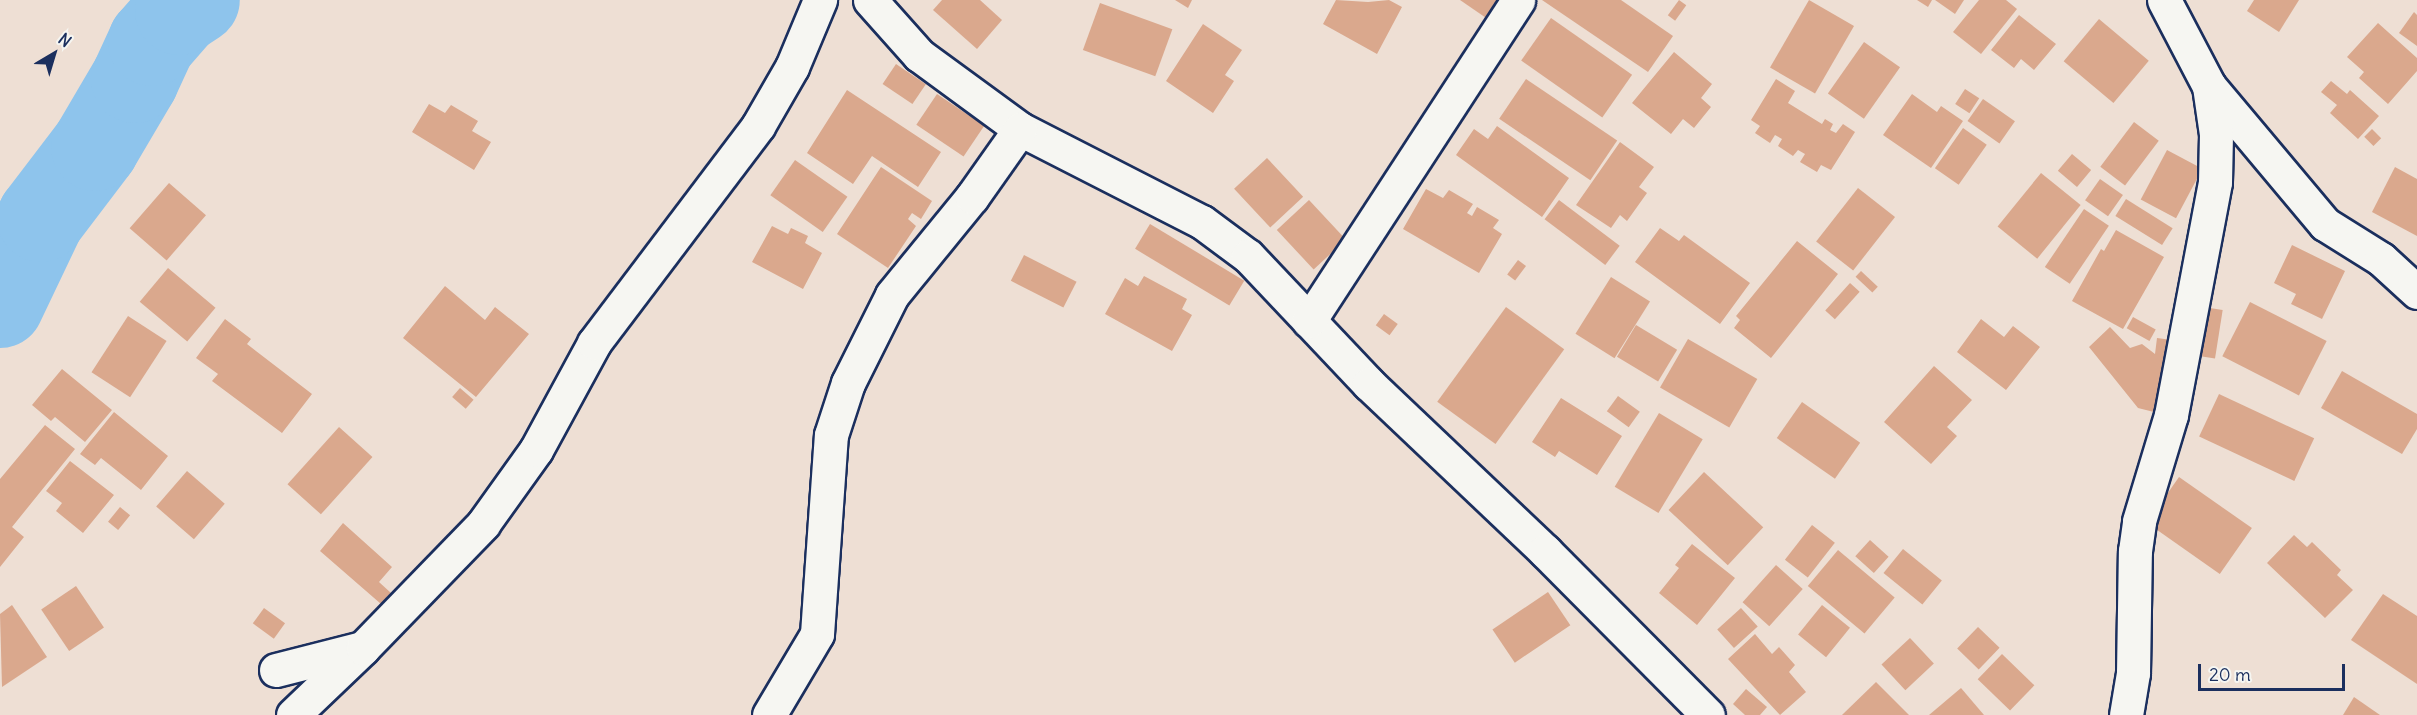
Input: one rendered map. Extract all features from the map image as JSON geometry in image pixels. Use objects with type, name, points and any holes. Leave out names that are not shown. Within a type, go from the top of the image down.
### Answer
[{"type":"street","points":[[293,715],[363,648],[483,524],[536,450],[594,344],[758,126],[792,67],[820,0]]},
{"type":"street","points":[[870,0],[919,55],[1020,129],[1202,222],[1248,256],[1369,384],[1545,551],[1708,715]]},
{"type":"street","points":[[1309,321],[1518,0]]},
{"type":"street","points":[[2164,0],[2209,86],[2325,224],[2382,259],[2417,292]]},
{"type":"street","points":[[2126,715],[2133,673],[2135,551],[2139,521],[2171,415],[2215,182],[2216,134],[2209,86]]},
{"type":"street","points":[[769,715],[818,634],[831,435],[848,383],[892,295],[972,197],[1020,129]]},
{"type":"street","points":[[276,670],[363,648]]},
{"type":"building","points":[[942,0],[980,0],[1002,20],[977,49],[933,10]]},
{"type":"building","points":[[1175,0],[1192,0],[1188,8]]},
{"type":"building","points":[[1336,0],[1368,2],[1389,0],[1402,7],[1377,54],[1323,24]]},
{"type":"building","points":[[1460,0],[1507,0],[1492,22]]},
{"type":"building","points":[[1542,0],[1621,0],[1673,36],[1648,72]]},
{"type":"building","points":[[1679,0],[1686,5],[1675,21],[1668,15]]},
{"type":"building","points":[[1809,0],[1854,26],[1815,94],[1770,68]]},
{"type":"building","points":[[1917,0],[1932,0],[1928,7]]},
{"type":"building","points":[[1935,0],[1964,0],[1955,14]]},
{"type":"building","points":[[1979,0],[2006,0],[2017,9],[1981,54],[1953,32]]},
{"type":"building","points":[[2254,0],[2299,0],[2279,32],[2247,11]]},
{"type":"building","points":[[1100,3],[1172,29],[1155,76],[1083,50]]},
{"type":"building","points":[[2414,12],[2417,15],[2417,46],[2399,33]]},
{"type":"building","points":[[2019,15],[2056,44],[2034,70],[2021,59],[2014,68],[1991,50]]},
{"type":"building","points":[[1551,18],[1632,75],[1602,117],[1521,61]]},
{"type":"building","points":[[2099,19],[2149,61],[2113,103],[2064,61]]},
{"type":"building","points":[[2378,23],[2417,58],[2417,71],[2388,104],[2359,78],[2364,72],[2347,57]]},
{"type":"building","points":[[1203,24],[1242,50],[1225,75],[1234,81],[1213,113],[1166,81]]},
{"type":"building","points":[[1864,42],[1900,67],[1864,119],[1828,94]]},
{"type":"building","points":[[1674,52],[1712,84],[1701,98],[1711,107],[1694,128],[1683,119],[1671,134],[1632,103]]},
{"type":"building","points":[[896,64],[926,84],[912,104],[883,84]]},
{"type":"building","points":[[1526,79],[1617,141],[1590,180],[1499,119]]},
{"type":"building","points":[[1776,79],[1795,91],[1788,103],[1822,124],[1825,119],[1833,124],[1830,130],[1836,133],[1843,124],[1855,132],[1831,170],[1821,165],[1817,172],[1800,162],[1805,154],[1798,150],[1793,156],[1778,146],[1782,139],[1775,135],[1770,143],[1755,133],[1760,126],[1751,120]]},
{"type":"building","points":[[2331,81],[2347,94],[2350,90],[2379,116],[2358,139],[2330,113],[2337,105],[2321,92]]},
{"type":"building","points":[[1965,89],[1979,98],[1969,113],[1955,104]]},
{"type":"building","points":[[847,90],[941,152],[918,187],[872,156],[853,184],[807,153]]},
{"type":"building","points":[[937,94],[984,126],[964,157],[916,125]]},
{"type":"building","points":[[1912,94],[1937,112],[1941,106],[1963,121],[1931,168],[1883,135]]},
{"type":"building","points":[[1983,99],[2015,121],[1999,143],[1968,121]]},
{"type":"building","points":[[429,104],[445,113],[451,105],[478,121],[472,131],[491,142],[474,170],[412,132]]},
{"type":"building","points":[[2134,122],[2159,141],[2125,185],[2100,167]]},
{"type":"building","points":[[1497,126],[1569,178],[1542,217],[1456,155],[1474,129],[1488,139]]},
{"type":"building","points":[[1963,128],[1987,145],[1959,185],[1935,168]]},
{"type":"building","points":[[2372,129],[2381,138],[2373,146],[2364,137]]},
{"type":"building","points":[[1620,142],[1654,167],[1639,187],[1647,193],[1627,221],[1620,215],[1611,228],[1576,205]]},
{"type":"building","points":[[2167,150],[2202,169],[2176,218],[2141,199]]},
{"type":"building","points":[[2072,154],[2091,170],[2077,187],[2058,171]]},
{"type":"building","points":[[1267,158],[1303,197],[1270,227],[1234,189]]},
{"type":"building","points":[[795,160],[847,197],[823,232],[770,195]]},
{"type":"building","points":[[881,167],[932,201],[921,219],[912,213],[908,219],[916,226],[888,268],[837,234]]},
{"type":"building","points":[[2395,167],[2417,179],[2417,236],[2372,212]]},
{"type":"building","points":[[2041,173],[2081,205],[2037,259],[1998,227]]},
{"type":"building","points":[[2100,179],[2123,195],[2108,216],[2085,200]]},
{"type":"building","points":[[169,183],[206,215],[167,260],[130,228]]},
{"type":"building","points":[[1858,188],[1895,217],[1853,271],[1816,242]]},
{"type":"building","points":[[1426,189],[1443,198],[1449,190],[1473,204],[1467,213],[1472,216],[1477,207],[1499,220],[1493,228],[1502,234],[1479,273],[1403,229]]},
{"type":"building","points":[[2126,199],[2173,228],[2162,245],[2115,216]]},
{"type":"building","points":[[1309,200],[1346,239],[1314,270],[1277,230]]},
{"type":"building","points":[[1559,200],[1620,246],[1605,265],[1545,219]]},
{"type":"building","points":[[2084,209],[2109,226],[2070,284],[2045,267]]},
{"type":"building","points":[[1150,224],[1244,281],[1229,306],[1135,249]]},
{"type":"building","points":[[772,226],[788,234],[791,228],[808,236],[805,243],[822,253],[803,289],[752,262]]},
{"type":"building","points":[[1660,228],[1679,241],[1684,235],[1750,283],[1720,324],[1635,262]]},
{"type":"building","points":[[2116,230],[2164,257],[2123,329],[2072,301],[2101,249],[2104,251]]},
{"type":"building","points":[[1797,241],[1838,274],[1771,358],[1734,328],[1740,320],[1736,316]]},
{"type":"building","points":[[2292,245],[2345,271],[2322,319],[2291,304],[2296,294],[2274,283]]},
{"type":"building","points":[[1024,255],[1077,282],[1063,308],[1011,281]]},
{"type":"building","points":[[1518,260],[1526,266],[1515,280],[1507,274]]},
{"type":"building","points":[[168,268],[215,308],[187,342],[140,302]]},
{"type":"building","points":[[1861,271],[1878,287],[1872,293],[1856,277]]},
{"type":"building","points":[[1144,276],[1187,299],[1182,309],[1192,315],[1172,351],[1105,314],[1125,278],[1138,286]]},
{"type":"building","points":[[1611,277],[1650,301],[1615,358],[1575,334]]},
{"type":"building","points":[[1850,283],[1860,292],[1835,319],[1825,310]]},
{"type":"building","points":[[445,286],[485,320],[495,307],[529,334],[476,397],[403,338]]},
{"type":"building","points":[[2250,302],[2327,341],[2299,395],[2222,356]]},
{"type":"building","points":[[2197,306],[2223,310],[2215,358],[2189,354]]},
{"type":"building","points":[[1506,307],[1564,349],[1495,444],[1437,402]]},
{"type":"building","points":[[1384,314],[1398,324],[1390,335],[1376,325]]},
{"type":"building","points":[[128,316],[167,341],[130,397],[92,372]]},
{"type":"building","points":[[2133,317],[2156,330],[2149,341],[2127,328]]},
{"type":"building","points":[[225,319],[251,339],[247,344],[312,394],[282,433],[212,381],[218,374],[196,358]]},
{"type":"building","points":[[1981,319],[2004,337],[2013,326],[2040,347],[2006,390],[1957,352]]},
{"type":"building","points":[[1636,325],[1677,350],[1658,381],[1617,357]]},
{"type":"building","points":[[2110,327],[2130,348],[2142,344],[2155,354],[2157,338],[2179,341],[2162,414],[2138,408],[2089,347]]},
{"type":"building","points":[[1688,339],[1757,379],[1729,427],[1660,387]]},
{"type":"building","points":[[1934,366],[1972,400],[1947,427],[1957,436],[1931,464],[1884,422]]},
{"type":"building","points":[[62,369],[112,410],[85,442],[55,417],[51,421],[32,405]]},
{"type":"building","points":[[2342,371],[2417,414],[2417,429],[2402,454],[2321,408]]},
{"type":"building","points":[[460,388],[474,400],[466,409],[452,397]]},
{"type":"building","points":[[2219,394],[2314,438],[2294,481],[2199,437]]},
{"type":"building","points":[[1618,396],[1640,412],[1629,427],[1607,411]]},
{"type":"building","points":[[1561,398],[1622,436],[1597,475],[1559,451],[1555,457],[1532,442]]},
{"type":"building","points":[[1802,402],[1860,443],[1835,479],[1777,438]]},
{"type":"building","points":[[114,412],[168,456],[141,490],[101,458],[95,465],[80,454]]},
{"type":"building","points":[[1659,413],[1703,439],[1658,513],[1615,487]]},
{"type":"building","points":[[45,425],[75,449],[12,527],[24,537],[0,567],[0,479]]},
{"type":"building","points":[[339,427],[372,457],[321,514],[287,484]]},
{"type":"building","points":[[70,461],[114,495],[83,533],[56,511],[62,503],[46,491]]},
{"type":"building","points":[[187,471],[225,504],[194,539],[156,506]]},
{"type":"building","points":[[1704,472],[1763,527],[1728,565],[1669,510]]},
{"type":"building","points":[[2179,477],[2252,528],[2220,574],[2147,523]]},
{"type":"building","points":[[120,507],[130,515],[118,530],[108,522]]},
{"type":"building","points":[[343,523],[392,567],[379,582],[391,593],[381,604],[320,551]]},
{"type":"building","points":[[1812,525],[1835,543],[1808,578],[1785,560]]},
{"type":"building","points":[[2294,535],[2307,547],[2312,542],[2341,570],[2337,575],[2353,590],[2325,618],[2267,563]]},
{"type":"building","points":[[1870,540],[1889,557],[1874,573],[1855,556]]},
{"type":"building","points":[[1692,544],[1735,578],[1697,625],[1659,593],[1679,568],[1675,565]]},
{"type":"building","points":[[1903,549],[1942,580],[1922,605],[1883,573]]},
{"type":"building","points":[[1838,550],[1895,598],[1864,634],[1808,586]]},
{"type":"building","points":[[1776,565],[1803,589],[1769,626],[1743,602]]},
{"type":"building","points":[[76,586],[104,627],[69,651],[41,609]]},
{"type":"building","points":[[1548,592],[1570,625],[1515,663],[1492,629]]},
{"type":"building","points":[[2383,594],[2417,616],[2417,684],[2351,640]]},
{"type":"building","points":[[12,605],[47,657],[2,687],[0,614]]},
{"type":"building","points":[[1822,605],[1850,628],[1826,657],[1798,635]]},
{"type":"building","points":[[264,608],[285,623],[274,639],[253,623]]},
{"type":"building","points":[[1741,608],[1758,627],[1734,648],[1717,629]]},
{"type":"building","points":[[1978,627],[2000,648],[1979,669],[1957,649]]},
{"type":"building","points":[[1755,634],[1772,654],[1779,647],[1795,665],[1789,672],[1806,692],[1780,715],[1728,659]]},
{"type":"building","points":[[1910,638],[1934,664],[1905,690],[1881,665]]},
{"type":"building","points":[[2002,654],[2034,685],[2010,710],[1978,679]]},
{"type":"building","points":[[1876,682],[1909,715],[1842,715]]},
{"type":"building","points":[[1961,688],[1984,715],[1929,715]]},
{"type":"building","points":[[1746,689],[1767,707],[1760,715],[1745,715],[1733,704]]},
{"type":"building","points":[[2354,697],[2380,715],[2343,715]]},
{"type":"waterway","points":[[0,304],[41,218],[95,147],[135,79],[152,42],[179,11],[196,0]]}]
